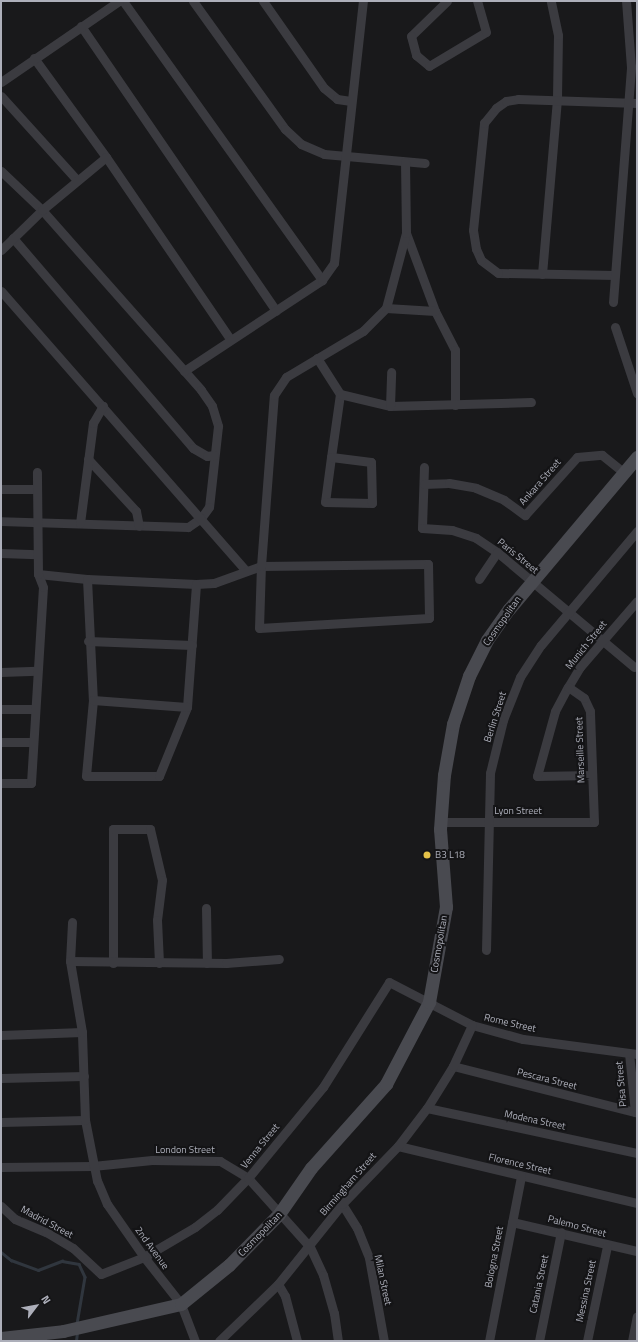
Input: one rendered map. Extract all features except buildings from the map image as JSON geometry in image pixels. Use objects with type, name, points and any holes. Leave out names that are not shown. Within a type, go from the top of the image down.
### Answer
[{"type":"street","points":[[1,82],[119,1]]},
{"type":"street","points":[[122,1],[322,280]]},
{"type":"street","points":[[193,1],[285,129],[301,144],[324,154],[424,164]]},
{"type":"street","points":[[263,1],[324,88],[337,99],[351,101]]},
{"type":"street","points":[[184,371],[230,339],[276,311],[322,280],[334,263],[346,156],[360,1]]},
{"type":"street","points":[[447,1],[411,36],[416,55],[429,66],[486,32],[477,1]]},
{"type":"street","points":[[542,274],[557,98],[558,35],[551,1]]},
{"type":"street","points":[[613,302],[633,103],[626,1]]},
{"type":"street","points":[[81,26],[276,311]]},
{"type":"street","points":[[34,58],[106,157],[230,339]]},
{"type":"street","points":[[1,96],[76,180]]},
{"type":"street","points":[[615,275],[498,272],[488,267],[481,260],[476,248],[473,230],[484,123],[496,108],[506,101],[557,98],[633,103]]},
{"type":"street","points":[[1,250],[42,210],[76,180],[106,157]]},
{"type":"street","points":[[38,574],[87,579],[196,584],[214,583],[261,566],[428,564],[429,618],[259,628],[261,566],[274,395],[286,377],[363,331],[386,308],[406,232],[405,162]]},
{"type":"street","points":[[1,171],[42,210],[184,371],[200,390],[216,415],[218,426],[209,507],[201,518],[188,527],[178,528],[38,521],[1,521]]},
{"type":"street","points":[[406,232],[435,311],[455,350],[456,405]]},
{"type":"street","points":[[13,238],[193,448],[207,456],[214,455]]},
{"type":"street","points":[[1,291],[246,571]]},
{"type":"street","points":[[386,308],[435,311]]},
{"type":"street","points":[[615,327],[636,386]]},
{"type":"street","points":[[316,358],[340,394],[331,457],[325,502],[372,504],[371,462],[331,457]]},
{"type":"street","points":[[390,406],[391,372]]},
{"type":"street","points":[[340,394],[390,406],[531,402]]},
{"type":"street","points":[[80,523],[93,423],[103,406]]},
{"type":"street","name":"Ankara Street","points":[[424,484],[449,483],[476,488],[504,500],[525,515],[577,457],[602,456],[624,473]]},
{"type":"street","name":"Cosmopolitan","points":[[1,1338],[63,1331],[181,1304],[229,1265],[279,1214],[311,1168],[386,1084],[429,1002],[446,907],[441,822],[444,775],[453,724],[469,676],[487,640],[532,582],[637,457]]},
{"type":"street","points":[[88,459],[136,511],[139,526]]},
{"type":"street","name":"Paris Street","points":[[424,467],[422,528],[452,530],[476,538],[497,552],[634,667]]},
{"type":"street","points":[[1,783],[31,783],[32,742],[43,587],[38,574],[37,472]]},
{"type":"street","points":[[1,489],[37,489]]},
{"type":"street","name":"Berlin Street","points":[[486,950],[489,917],[487,822],[490,773],[504,720],[520,677],[541,645],[637,531]]},
{"type":"street","points":[[479,579],[497,552]]},
{"type":"street","points":[[1,553],[37,554]]},
{"type":"street","points":[[87,579],[88,641],[93,700],[86,776],[159,776],[187,707],[196,584]]},
{"type":"street","name":"Munich Street","points":[[592,775],[537,776],[555,711],[568,687],[580,668],[637,601]]},
{"type":"street","points":[[88,641],[192,644]]},
{"type":"street","points":[[1,672],[37,671]]},
{"type":"street","name":"Marseille Street","points":[[568,687],[584,698],[590,711],[594,822]]},
{"type":"street","points":[[93,700],[187,707]]},
{"type":"street","points":[[1,709],[35,709]]},
{"type":"street","points":[[1,742],[32,742]]},
{"type":"street","name":"Lyon Street","points":[[441,822],[594,822]]},
{"type":"street","points":[[113,963],[113,829],[150,829],[162,880],[157,920],[159,963]]},
{"type":"street","points":[[206,908],[207,963]]},
{"type":"street","name":"2nd Avenue","points":[[72,922],[70,961],[82,1032],[85,1120],[93,1166],[107,1204],[144,1257],[181,1304],[195,1341]]},
{"type":"street","points":[[70,961],[113,963],[207,963],[279,959]]},
{"type":"street","name":"Rome Street","points":[[389,982],[472,1025],[523,1039],[633,1053]]},
{"type":"street","name":"Venna Street","points":[[101,1274],[144,1257],[195,1227],[217,1210],[248,1178],[323,1087],[389,982]]},
{"type":"street","name":"Birmingham Street","points":[[219,1341],[278,1284],[310,1247],[342,1204],[398,1146],[427,1108],[453,1066],[472,1025]]},
{"type":"street","points":[[1,1035],[82,1032]]},
{"type":"street","name":"Pisa Street","points":[[633,1053],[635,1112]]},
{"type":"street","name":"Pescara Street","points":[[453,1066],[635,1112]]},
{"type":"street","points":[[1,1078],[84,1076]]},
{"type":"street","name":"Modena Street","points":[[427,1108],[637,1153]]},
{"type":"street","points":[[1,1122],[85,1120]]},
{"type":"street","name":"Florence Street","points":[[398,1146],[637,1203]]},
{"type":"street","name":"London Street","points":[[1,1167],[93,1166],[152,1160],[201,1159],[220,1161],[248,1178],[310,1247],[325,1282],[338,1341]]},
{"type":"street","name":"Bologna Street","points":[[489,1341],[521,1176]]},
{"type":"street","name":"Milan Street","points":[[342,1204],[357,1228],[369,1258],[384,1341]]},
{"type":"street","name":"Madrid Street","points":[[1,1206],[15,1218],[46,1232],[73,1248],[101,1274]]},
{"type":"street","name":"Palemo Street","points":[[512,1222],[561,1232],[607,1246],[637,1251]]},
{"type":"street","name":"Catania Street","points":[[539,1341],[561,1232]]},
{"type":"street","name":"Messina Street","points":[[587,1341],[607,1246]]},
{"type":"street","points":[[278,1284],[285,1296],[297,1341]]},
{"type":"street","points":[[632,1341],[637,1316]]},
{"type":"waterway","points":[[1,1252],[11,1260],[38,1270],[62,1261],[79,1264],[85,1277],[77,1324]]},
{"type":"waterway","points":[[76,1341],[77,1333]]},
{"type":"place","name":"B3 L18","points":[[427,855]]}]
